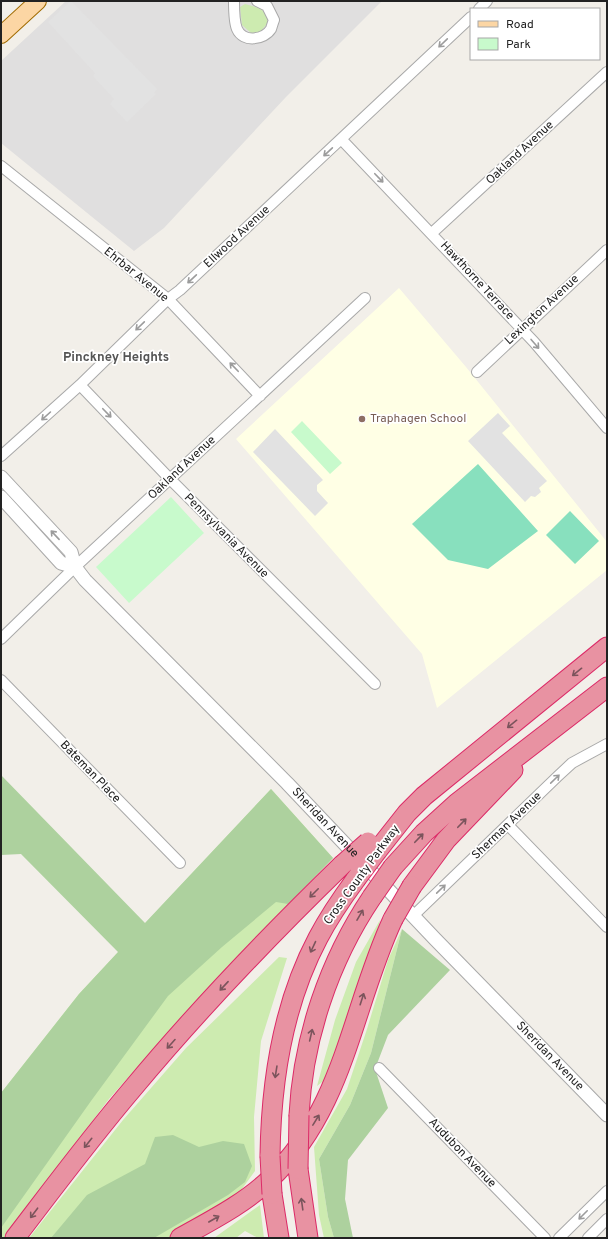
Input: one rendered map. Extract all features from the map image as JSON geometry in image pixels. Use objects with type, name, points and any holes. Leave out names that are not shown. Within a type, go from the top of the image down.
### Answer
[{"type":"highway","name":"Cross County Parkway","points":[[280,1238],[272,1194],[270,1156],[271,1109],[276,1071],[290,1009],[313,947],[327,921],[356,879],[373,846],[424,796],[607,647]]},
{"type":"highway","name":"Cross County Parkway","points":[[308,1238],[298,1169],[299,1115],[303,1076],[317,1013],[340,954],[359,917],[393,867],[424,833],[457,803],[607,687]]},
{"type":"highway","points":[[180,1238],[229,1210],[268,1182],[288,1161],[306,1135],[333,1087],[372,970],[393,919],[412,886],[446,840],[495,790],[544,736]]},
{"type":"highway","points":[[15,1238],[71,1165],[152,1066],[245,964],[342,866],[373,846]]},
{"type":"main road","points":[[1,34],[38,1]]},
{"type":"street","points":[[234,1],[237,28],[241,34],[249,38],[257,38],[265,35],[271,29],[274,20],[267,6],[257,1]]},
{"type":"street","name":"Ellwood Avenue","points":[[1,456],[80,385],[168,299],[342,140],[470,18]]},
{"type":"street","name":"Oakland Avenue","points":[[432,233],[607,72]]},
{"type":"street","name":"Hawthorne Terrace","points":[[342,140],[522,328],[607,428]]},
{"type":"street","name":"Ehrbar Avenue","points":[[1,166],[168,299],[260,396]]},
{"type":"street","name":"Lexington Avenue","points":[[477,372],[522,328],[607,250]]},
{"type":"street","name":"Oakland Avenue","points":[[1,639],[75,567],[366,298]]},
{"type":"street","name":"Pennsylvania Avenue","points":[[80,385],[170,479],[375,684]]},
{"type":"street","name":"Sheridan Avenue","points":[[1,477],[71,552],[75,567],[85,580],[287,783],[413,916],[607,1115]]},
{"type":"street","name":"Sheridan Avenue","points":[[1,497],[62,563],[75,567]]},
{"type":"street","name":"Bateman Place","points":[[1,680],[180,863]]},
{"type":"street","name":"Sherman Avenue","points":[[413,916],[572,764],[607,744]]},
{"type":"street","points":[[508,825],[607,927]]},
{"type":"street","name":"Audubon Avenue","points":[[379,1068],[545,1238]]},
{"type":"street","points":[[559,1238],[607,1191]]},
{"type":"street","points":[[588,1238],[607,1220]]},
{"type":"shaded area","points":[[66,1],[382,1],[286,97],[164,228],[134,251],[1,143],[1,61]]},
{"type":"shaded area","points":[[71,1],[157,89],[154,93],[156,94],[127,122],[110,104],[114,99],[93,76],[95,73],[48,22]]},
{"type":"shaded area","points":[[399,288],[466,367],[607,542],[607,570],[437,708],[422,654],[236,439]]},
{"type":"shaded area","points":[[498,413],[510,426],[502,433],[547,481],[539,488],[541,492],[535,497],[531,496],[525,502],[468,441]]},
{"type":"shaded area","points":[[275,429],[323,480],[317,485],[317,491],[328,503],[315,516],[253,452]]},
{"type":"green space","points":[[245,4],[254,6],[266,15],[267,24],[260,32],[251,33],[242,25],[240,7]]},
{"type":"green space","points":[[302,421],[342,463],[330,474],[291,432]]},
{"type":"green space","points":[[478,464],[538,531],[488,569],[448,560],[412,524]]},
{"type":"green space","points":[[171,497],[204,533],[129,603],[96,567]]},
{"type":"green space","points":[[570,511],[599,541],[575,564],[546,535]]},
{"type":"green space","points":[[1,775],[145,923],[271,789],[333,858],[288,904],[276,902],[222,947],[168,996],[1,1228],[1,1093],[79,994],[118,952],[21,854],[1,855]]},
{"type":"green space","points":[[271,789],[333,858],[228,966],[109,1099],[4,1238],[1,1238],[1,1093],[79,994]]},
{"type":"green space","points":[[380,920],[376,940],[330,1076],[317,1086],[335,1020],[356,962]]},
{"type":"green space","points":[[402,929],[371,1053],[350,1105],[319,1159],[328,1217],[334,1238],[324,1238],[319,1215],[314,1147],[347,1089],[388,960]]},
{"type":"green space","points":[[402,929],[450,970],[388,1035],[375,1069],[388,1108],[348,1160],[345,1199],[353,1238],[334,1238],[328,1217],[319,1159],[350,1105],[371,1053]]},
{"type":"green space","points":[[279,957],[287,958],[261,1041],[254,1117],[255,1171],[236,1197],[168,1238],[29,1238],[123,1120],[186,1048]]},
{"type":"green space","points":[[173,1135],[199,1147],[223,1141],[244,1144],[252,1166],[245,1182],[228,1195],[154,1238],[51,1238],[87,1195],[145,1164],[155,1137]]},
{"type":"green space","points":[[260,1205],[264,1238],[258,1238],[245,1231],[236,1238],[214,1238]]},
{"type":"place","name":"Traphagen School","points":[[362,419]]},
{"type":"district","name":"Pinckney Heights","points":[[116,358]]}]
